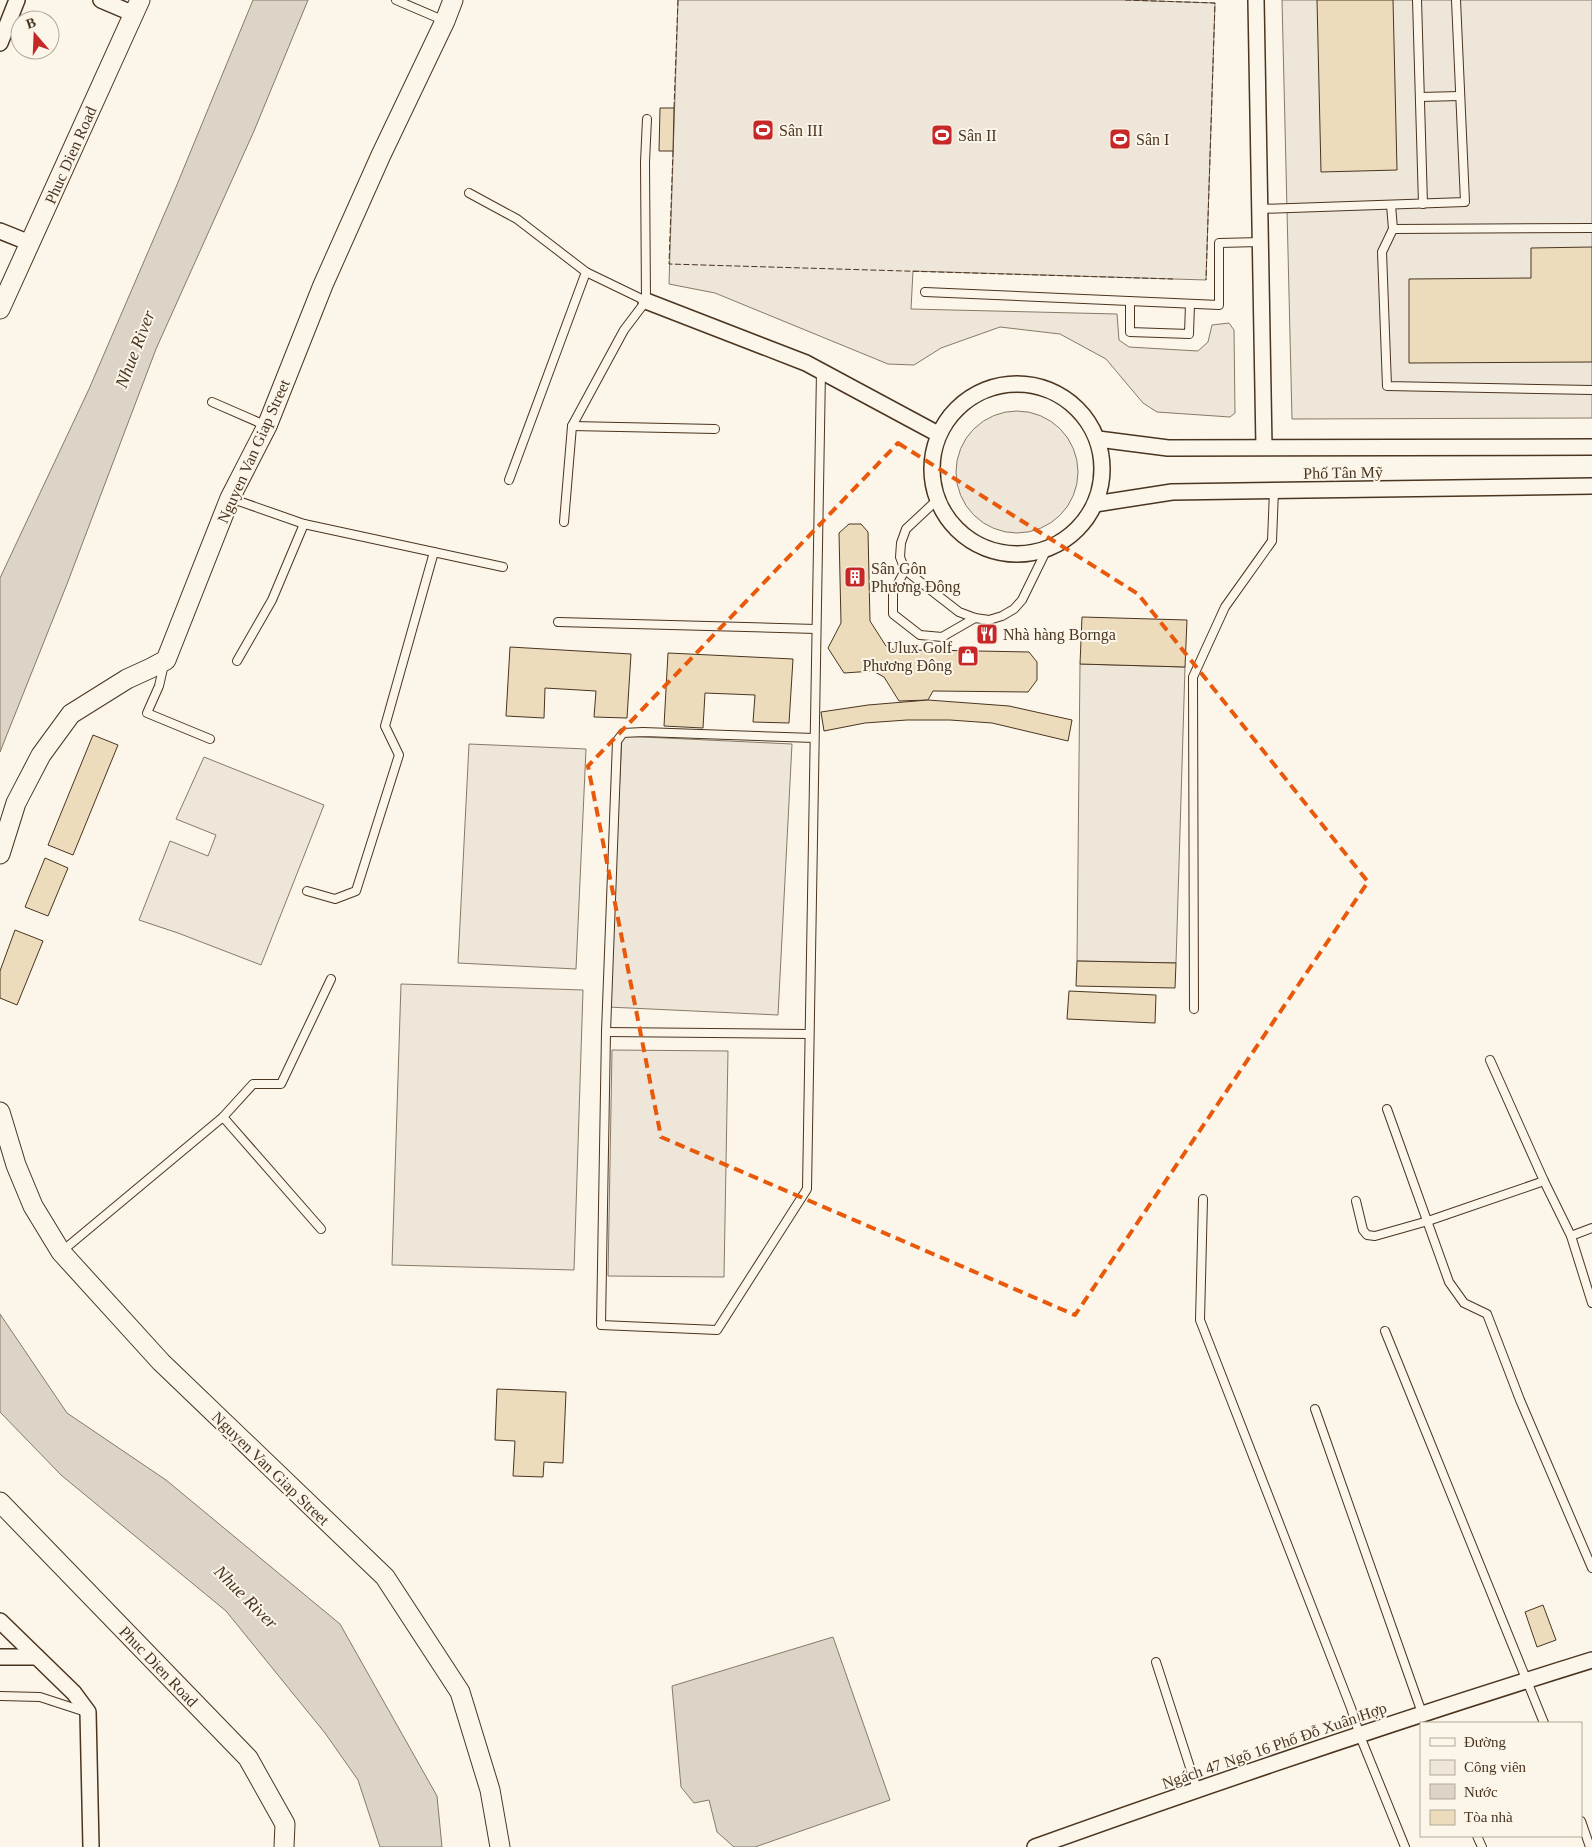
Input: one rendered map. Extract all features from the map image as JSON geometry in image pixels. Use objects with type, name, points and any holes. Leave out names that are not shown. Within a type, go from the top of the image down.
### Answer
[{"type":"street","points":[[0,43],[17,0]]},
{"type":"street","points":[[101,0],[137,7]]},
{"type":"street","name":"Nguyen Van Giap Street","points":[[166,660],[230,498],[267,426],[323,285],[453,0]]},
{"type":"street","points":[[1256,0],[1264,448]]},
{"type":"street","name":"Phuc Dien Road","points":[[0,309],[137,7]]},
{"type":"street","points":[[0,231],[30,243]]},
{"type":"street","points":[[646,301],[806,364],[938,434]]},
{"type":"street","points":[[1006,384],[1034,384],[1062,395],[1084,414],[1098,439],[1103,461],[1102,478],[1095,504],[1084,523],[1067,538],[1047,549],[1021,554],[994,552],[970,541],[950,523],[937,500],[931,471],[932,456],[938,434],[954,410],[978,392],[1006,384]]},
{"type":"street","name":"Phố Tân Mỹ","points":[[1098,439],[1168,448],[1592,447]]},
{"type":"street","name":"Phố Tân Mỹ","points":[[1095,504],[1172,492],[1592,486]]},
{"type":"street","points":[[0,854],[16,803],[41,755],[72,714],[127,679],[166,660]]},
{"type":"street","name":"Nguyen Van Giap Street","points":[[0,1112],[16,1165],[33,1206],[61,1252],[161,1362],[385,1577],[460,1692],[490,1790],[500,1847]]},
{"type":"street","name":"Phuc Dien Road","points":[[0,1502],[248,1758],[286,1824],[284,1847]]},
{"type":"street","points":[[0,1621],[74,1693],[88,1712],[90,1847]]},
{"type":"street","points":[[0,1657],[37,1657]]},
{"type":"street","name":"Ngách 47 Ngõ 16 Phố Đỗ Xuân Hợp","points":[[1035,1847],[1197,1789],[1592,1660]]},
{"type":"lane","points":[[396,0],[445,21]]},
{"type":"lane","points":[[1417,0],[1423,204]]},
{"type":"lane","points":[[1260,209],[1465,202],[1456,0]]},
{"type":"lane","points":[[1420,97],[1460,96]]},
{"type":"lane","points":[[564,522],[572,426],[624,330],[646,301],[645,162],[648,119]]},
{"type":"lane","points":[[469,193],[517,219],[586,272],[646,301]]},
{"type":"lane","points":[[1391,205],[1393,229],[1382,252],[1388,386],[1592,390]]},
{"type":"lane","points":[[1393,229],[1592,228]]},
{"type":"lane","points":[[925,292],[1219,305],[1219,243],[1260,242]]},
{"type":"lane","points":[[509,480],[586,272]]},
{"type":"lane","points":[[1130,301],[1130,332],[1190,334],[1190,304]]},
{"type":"lane","points":[[814,738],[643,732],[623,733],[617,741],[606,1032],[601,1325],[716,1330],[807,1189],[808,1034],[814,738],[821,371]]},
{"type":"lane","points":[[212,402],[267,426]]},
{"type":"lane","points":[[572,426],[715,429]]},
{"type":"lane","points":[[1194,1010],[1193,677],[1225,608],[1272,541],[1274,490]]},
{"type":"lane","points":[[230,498],[304,524],[502,567]]},
{"type":"lane","points":[[937,500],[906,529],[901,543],[900,557],[905,570],[959,612],[975,618],[989,620],[1002,616],[1014,609],[1022,600],[1047,549]]},
{"type":"lane","points":[[237,661],[272,600],[304,524]]},
{"type":"lane","points":[[307,891],[334,899],[356,891],[399,755],[385,726],[434,552]]},
{"type":"lane","points":[[905,570],[893,593],[893,614],[920,635],[942,637],[975,618]]},
{"type":"lane","points":[[558,622],[816,629]]},
{"type":"lane","points":[[166,660],[159,686],[147,713],[210,739]]},
{"type":"lane","points":[[61,1252],[223,1117],[253,1084],[281,1084],[331,979]]},
{"type":"lane","points":[[606,1032],[808,1034]]},
{"type":"lane","points":[[1490,1060],[1544,1181],[1571,1236],[1592,1303]]},
{"type":"lane","points":[[1387,1109],[1449,1282],[1464,1303],[1487,1314],[1520,1400],[1592,1568]]},
{"type":"lane","points":[[223,1117],[321,1229]]},
{"type":"lane","points":[[1356,1201],[1363,1230],[1367,1235],[1375,1236],[1428,1221],[1544,1181]]},
{"type":"lane","points":[[1203,1199],[1200,1320],[1351,1708],[1360,1736],[1405,1847]]},
{"type":"lane","points":[[1571,1236],[1592,1228]]},
{"type":"lane","points":[[1385,1332],[1544,1722]]},
{"type":"lane","points":[[1315,1410],[1427,1714]]},
{"type":"lane","points":[[1156,1662],[1197,1789]]},
{"type":"lane","points":[[0,1696],[40,1697],[88,1712]]},
{"type":"lane","points":[[1582,1824],[1590,1847]]},
{"type":"highlighted area","points":[[898,443],[1138,594],[1368,882],[1075,1315],[661,1137],[588,766]]},
{"type":"green space","points":[[678,0],[1125,0],[1215,3],[1206,280],[913,271],[911,309],[1117,314],[1119,340],[1129,347],[1198,351],[1208,342],[1212,325],[1229,323],[1234,330],[1235,413],[1230,417],[1157,412],[1143,403],[1106,359],[1060,334],[1000,327],[941,348],[914,365],[888,364],[715,293],[669,284]]},
{"type":"green space","points":[[1282,0],[1592,0],[1592,418],[1292,419]]},
{"type":"green space","points":[[1017,411],[1040,416],[1060,429],[1073,449],[1078,472],[1073,495],[1060,515],[1040,528],[1017,533],[994,528],[974,515],[961,495],[956,472],[961,449],[974,429],[994,416]]},
{"type":"green space","points":[[1080,664],[1185,667],[1176,963],[1077,961]]},
{"type":"green space","points":[[622,736],[792,744],[778,1015],[608,1007]]},
{"type":"green space","points":[[469,744],[586,749],[576,969],[458,963]]},
{"type":"green space","points":[[204,757],[324,805],[261,965],[139,920],[170,841],[208,856],[216,835],[176,819]]},
{"type":"green space","points":[[401,984],[583,990],[574,1270],[392,1265]]},
{"type":"green space","points":[[612,1050],[728,1051],[724,1277],[608,1276]]},
{"type":"water","name":"Nhue River","points":[[253,0],[308,0],[254,131],[156,349],[67,584],[0,752],[0,578],[89,389],[176,187]]},
{"type":"water","name":"Nhue River","points":[[0,1314],[67,1413],[166,1480],[340,1624],[437,1796],[442,1847],[380,1847],[358,1780],[325,1733],[226,1611],[61,1475],[0,1412]]},
{"type":"water","points":[[833,1637],[890,1800],[755,1847],[734,1847],[717,1832],[709,1800],[694,1803],[681,1787],[672,1686]]},
{"type":"building","points":[[1317,0],[1393,0],[1397,170],[1321,172]]},
{"type":"building","points":[[660,108],[674,108],[673,151],[659,151]]},
{"type":"building","points":[[1592,247],[1592,362],[1409,363],[1409,279],[1531,278],[1531,248]]},
{"type":"building","name":"Sân Gôn Phương Đông","points":[[849,524],[861,524],[868,532],[870,621],[886,646],[897,651],[1029,652],[1037,662],[1037,680],[1028,692],[933,691],[928,700],[899,701],[884,677],[873,671],[844,673],[828,648],[841,623],[839,533]]},
{"type":"building","points":[[1082,617],[1187,620],[1185,667],[1080,664]]},
{"type":"building","points":[[510,647],[631,654],[627,718],[594,717],[596,691],[545,688],[544,718],[506,716]]},
{"type":"building","points":[[668,653],[793,659],[789,723],[753,722],[755,695],[705,693],[703,728],[664,726]]},
{"type":"building","points":[[928,700],[1009,706],[1072,720],[1068,741],[992,723],[950,720],[907,720],[865,723],[824,731],[821,712],[868,705]]},
{"type":"building","points":[[93,735],[118,745],[73,855],[48,845]]},
{"type":"building","points":[[45,858],[68,868],[48,916],[25,907]]},
{"type":"building","points":[[15,930],[43,941],[17,1005],[0,998],[0,971]]},
{"type":"building","points":[[1077,961],[1176,963],[1175,988],[1076,986]]},
{"type":"building","points":[[1069,991],[1156,995],[1155,1023],[1067,1019]]},
{"type":"building","points":[[497,1389],[566,1392],[563,1463],[544,1462],[543,1477],[513,1476],[515,1441],[495,1440]]},
{"type":"building","points":[[1543,1605],[1556,1640],[1537,1647],[1525,1612]]},
{"type":"fence","points":[[674,108],[678,0]]},
{"type":"fence","points":[[1125,0],[1215,3],[1206,280]]},
{"type":"fence","points":[[673,151],[669,264],[1173,279]]},
{"type":"place","name":"Sân III","points":[[763,130]]},
{"type":"place","name":"Sân II","points":[[942,135]]},
{"type":"place","name":"Sân I","points":[[1120,139]]},
{"type":"place","name":"Sân Gôn Phương Đông","points":[[855,577]]},
{"type":"place","name":"Nhà hàng Bornga","points":[[987,634]]},
{"type":"place","name":"Ulux Golf Phương Đông","points":[[968,656]]}]
